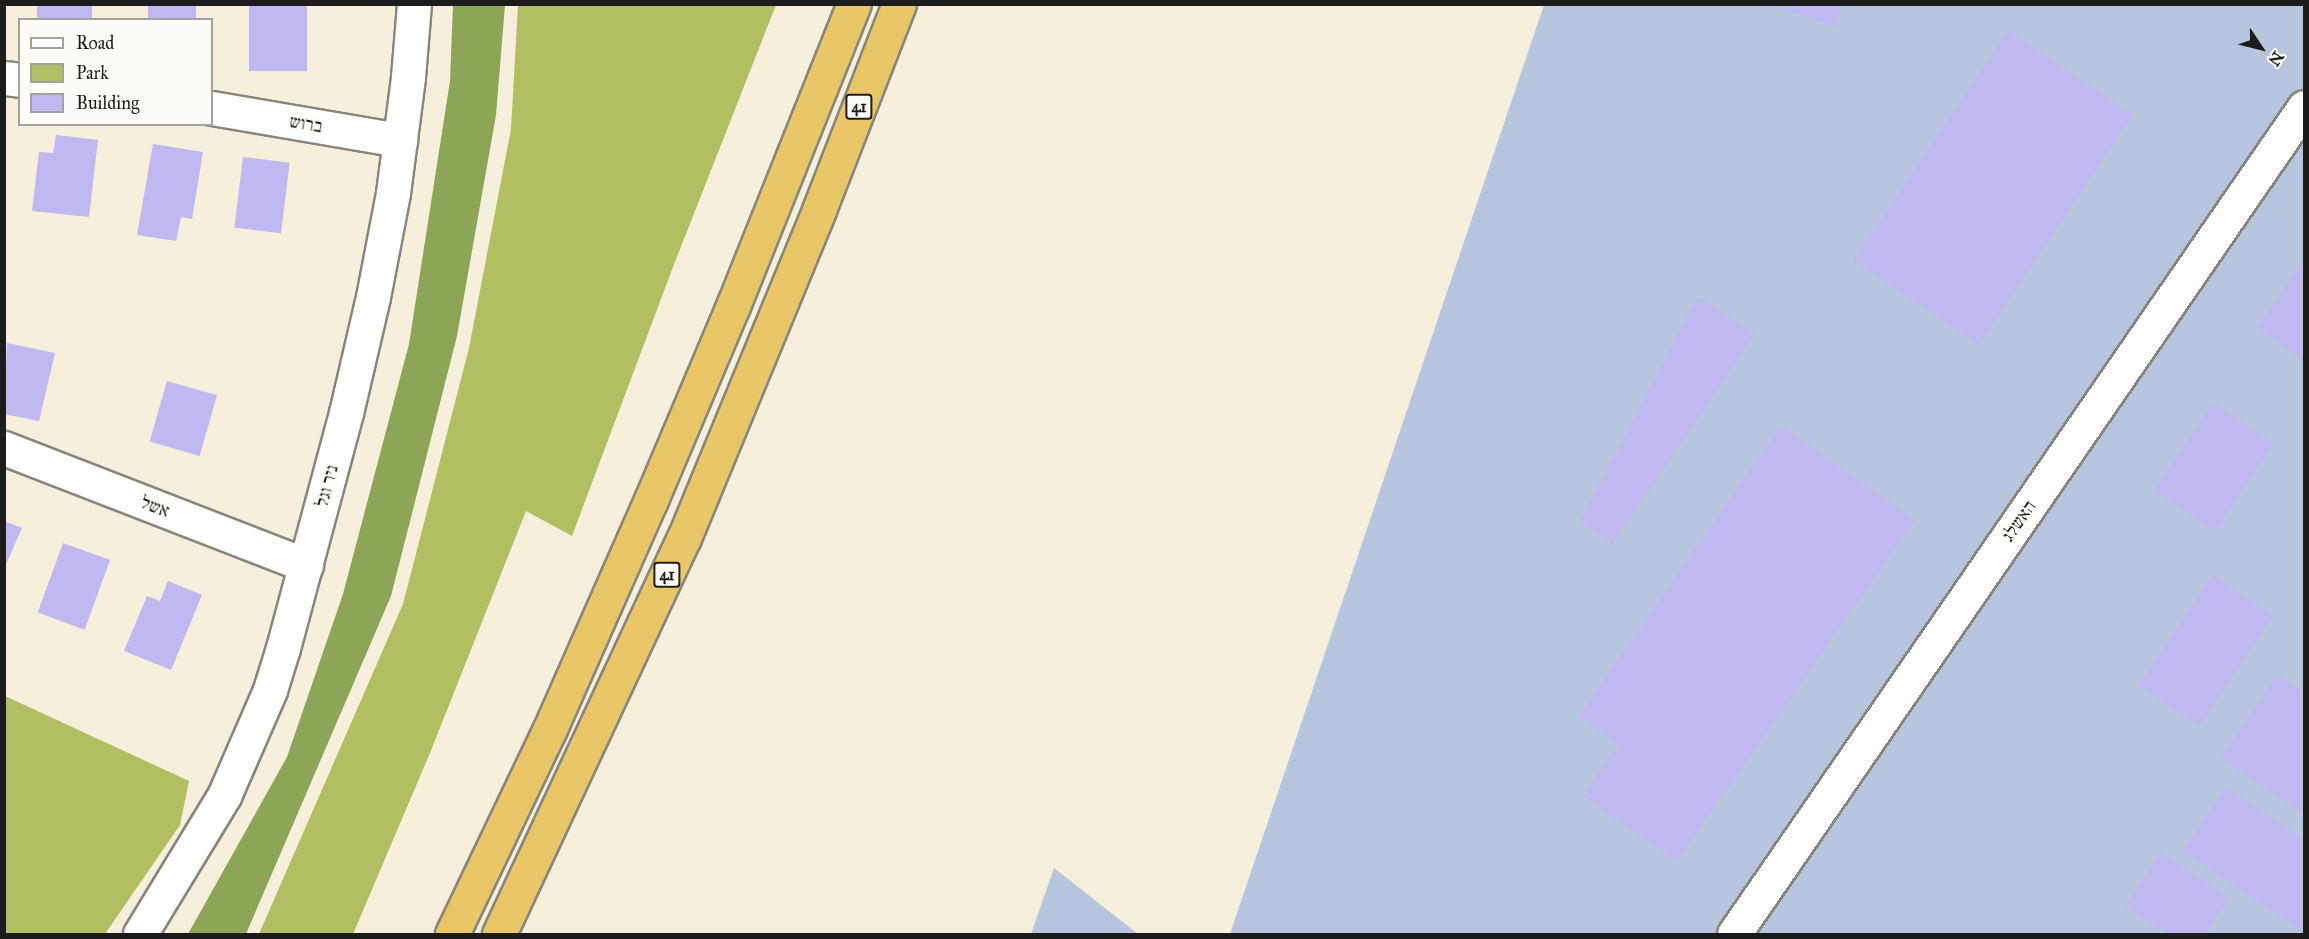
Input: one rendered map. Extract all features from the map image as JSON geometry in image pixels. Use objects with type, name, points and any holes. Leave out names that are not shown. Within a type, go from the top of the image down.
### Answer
[{"type":"highway","name":"41","points":[[452,934],[549,731],[656,489],[734,306],[854,4]]},
{"type":"highway","name":"41","points":[[499,934],[684,538],[819,210],[899,4]]},
{"type":"street","name":"ניר וגל","points":[[140,934],[224,796],[270,690],[306,565],[373,297],[400,140],[414,4]]},
{"type":"street","name":"האשלג","points":[[1734,934],[2304,107]]},
{"type":"street","name":"ברוש","points":[[213,108],[400,140]]},
{"type":"street","name":"אשל","points":[[4,448],[306,565]]},
{"type":"shaded area","points":[[1544,5],[2304,5],[2304,934],[1230,934]]},
{"type":"shaded area","points":[[1054,868],[1138,934],[1031,934]]},
{"type":"green space","points":[[453,5],[505,5],[496,115],[457,336],[391,596],[246,934],[188,934],[287,757],[343,594],[409,344],[450,81]]},
{"type":"green space","points":[[518,5],[776,5],[673,267],[572,536],[526,511],[430,753],[353,934],[259,934],[403,604],[469,348],[511,129]]},
{"type":"green space","points":[[5,696],[189,781],[180,825],[105,934],[5,934]]},
{"type":"building","points":[[37,4],[92,4],[92,18],[37,18]]},
{"type":"building","points":[[148,4],[196,4],[196,18],[148,18]]},
{"type":"building","points":[[249,4],[307,4],[307,71],[249,71]]},
{"type":"building","points":[[1768,4],[1842,4],[1836,26]]},
{"type":"building","points":[[2008,31],[2133,115],[1979,344],[1854,260]]},
{"type":"building","points":[[56,135],[98,140],[89,217],[32,211],[39,152],[53,153]]},
{"type":"building","points":[[153,144],[203,152],[192,219],[181,217],[176,241],[137,235]]},
{"type":"building","points":[[243,157],[290,163],[281,233],[234,227]]},
{"type":"building","points":[[2301,264],[2304,266],[2304,360],[2257,328]]},
{"type":"building","points":[[1698,297],[1754,334],[1613,544],[1580,522]]},
{"type":"building","points":[[7,343],[55,353],[39,421],[4,414]]},
{"type":"building","points":[[167,381],[217,395],[200,456],[150,442]]},
{"type":"building","points":[[2213,403],[2274,444],[2215,531],[2154,490]]},
{"type":"building","points":[[1781,426],[1915,520],[1677,861],[1583,796],[1619,744],[1579,716]]},
{"type":"building","points":[[4,521],[22,528],[4,569]]},
{"type":"building","points":[[63,543],[110,560],[85,630],[38,613]]},
{"type":"building","points":[[2213,575],[2274,616],[2199,726],[2139,685]]},
{"type":"building","points":[[168,581],[202,595],[171,670],[124,651],[147,596],[160,601]]},
{"type":"building","points":[[2277,675],[2304,693],[2304,807],[2301,812],[2221,758]]},
{"type":"building","points":[[2226,787],[2304,840],[2304,933],[2183,851]]},
{"type":"building","points":[[2161,853],[2229,898],[2206,934],[2167,934],[2126,906]]}]
